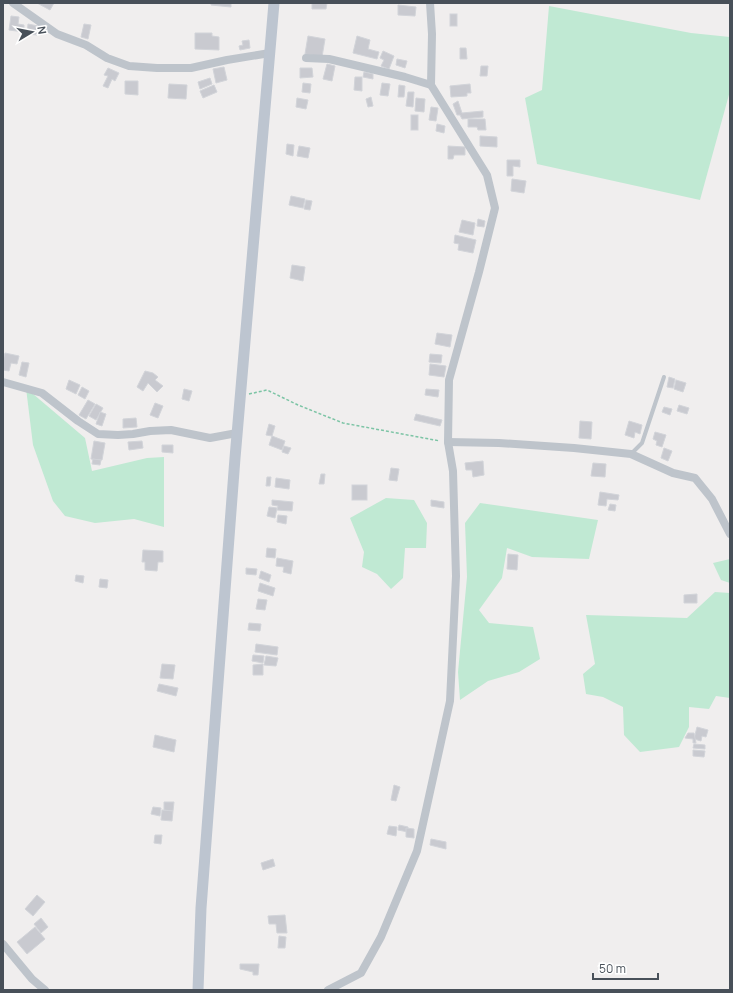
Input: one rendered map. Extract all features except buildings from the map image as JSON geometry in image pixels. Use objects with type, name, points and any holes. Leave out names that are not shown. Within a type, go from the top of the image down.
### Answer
[{"type":"main road","points":[[198,990],[201,908],[237,433],[274,3]]},
{"type":"street","points":[[13,3],[57,34],[86,45],[107,58],[129,66],[191,68],[270,53]]},
{"type":"street","points":[[328,990],[361,972],[381,937],[416,851],[450,701],[456,576],[452,471],[448,442],[449,380],[495,208],[487,175],[431,85],[432,34],[430,3]]},
{"type":"street","points":[[306,58],[329,59],[431,85]]},
{"type":"street","points":[[3,382],[42,393],[98,434],[118,435],[171,430],[210,438],[237,433]]},
{"type":"street","points":[[448,442],[499,443],[574,448],[631,454],[673,473],[695,478],[712,499],[730,534]]},
{"type":"street","points":[[3,944],[32,979],[45,990]]},
{"type":"lane","points":[[631,454],[642,443],[664,377]]},
{"type":"path","points":[[241,396],[267,390],[298,405],[342,423],[448,442]]},
{"type":"green space","points":[[549,6],[691,33],[730,37],[730,91],[700,200],[537,164],[525,98],[542,90]]},
{"type":"green space","points":[[26,388],[85,438],[92,471],[147,458],[164,457],[164,527],[134,519],[95,523],[65,516],[53,501],[33,445]]},
{"type":"green space","points":[[386,498],[414,500],[427,523],[426,548],[405,548],[403,578],[391,589],[377,574],[362,567],[364,552],[350,518]]},
{"type":"green space","points":[[480,503],[598,520],[589,559],[532,557],[507,548],[502,578],[479,610],[489,623],[533,627],[540,659],[519,672],[488,681],[460,700],[458,672],[467,577],[465,523]]},
{"type":"green space","points":[[730,559],[730,583],[721,580],[713,563]]},
{"type":"green space","points":[[715,592],[730,593],[730,698],[716,696],[709,709],[689,707],[689,727],[679,747],[640,752],[624,735],[623,707],[603,697],[586,694],[583,674],[595,664],[586,615],[687,618]]}]
